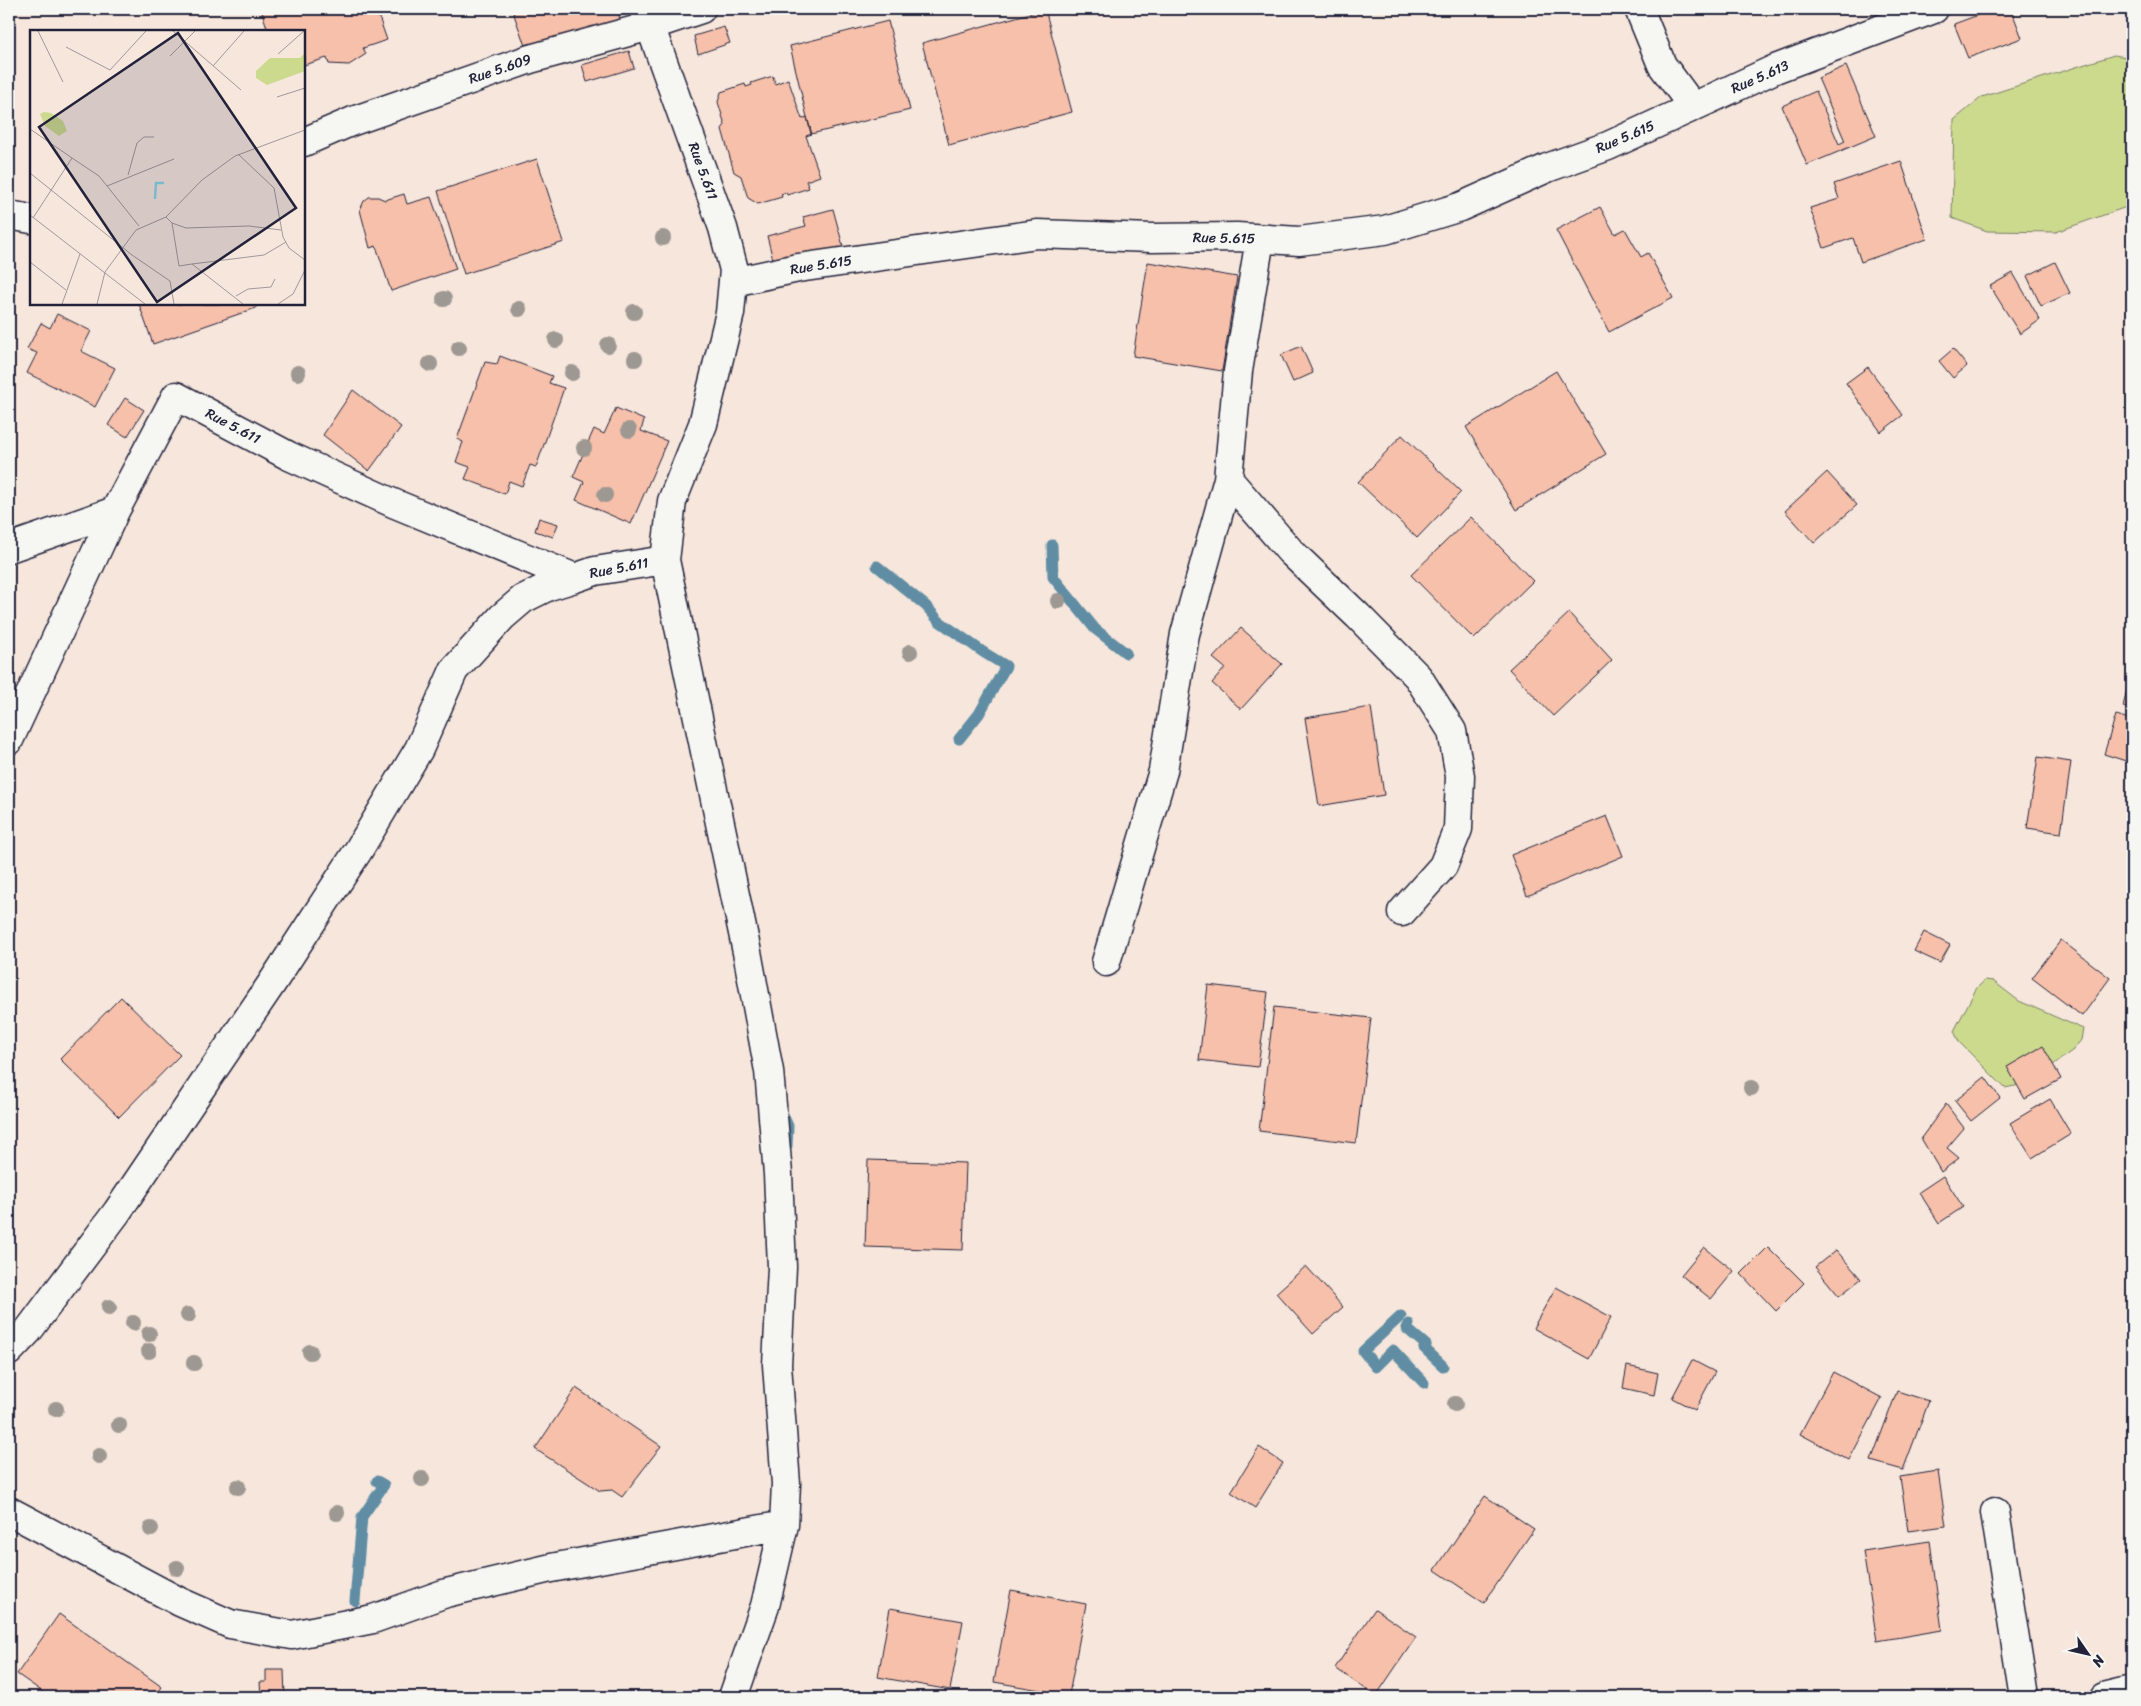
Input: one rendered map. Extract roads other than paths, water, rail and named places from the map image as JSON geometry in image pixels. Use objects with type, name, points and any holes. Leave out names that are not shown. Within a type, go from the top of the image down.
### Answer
[{"type":"street","name":"Rue 5.609","points":[[305,142],[353,121],[647,17],[701,9]]},
{"type":"street","points":[[1638,9],[1662,65],[1693,107]]},
{"type":"street","name":"Rue 5.613","points":[[1693,107],[1775,69],[1934,9]]},
{"type":"street","name":"Rue 5.611","points":[[115,511],[176,396],[298,460],[393,503],[575,578],[595,571],[665,560],[672,501],[702,424],[730,313],[734,270],[723,228],[647,17]]},
{"type":"street","name":"Rue 5.615","points":[[733,282],[798,268],[1038,234],[1299,241],[1385,230],[1451,210],[1547,168],[1608,146],[1693,107]]},
{"type":"street","points":[[9,215],[30,219]]},
{"type":"street","points":[[1106,962],[1162,771],[1185,634],[1228,479],[1238,371],[1260,239]]},
{"type":"street","points":[[1228,479],[1290,551],[1418,677],[1452,731],[1460,776],[1458,829],[1443,866],[1402,912]]},
{"type":"street","points":[[9,548],[115,511]]},
{"type":"street","points":[[9,740],[115,511]]},
{"type":"street","points":[[665,560],[748,957],[769,1072],[778,1174],[782,1268],[777,1365],[786,1484],[784,1525],[765,1606],[733,1697]]},
{"type":"street","points":[[9,1351],[34,1323],[117,1212],[272,983],[358,851],[419,749],[454,670],[502,617],[524,598],[549,586],[575,578]]},
{"type":"street","points":[[9,1511],[180,1602],[230,1624],[292,1635],[373,1619],[446,1593],[551,1568],[784,1525]]},
{"type":"street","points":[[1994,1512],[2024,1697]]},
{"type":"street","points":[[2103,1697],[2132,1690]]},
{"type":"waterway","points":[[1052,545],[1053,577],[1095,629],[1126,653]]},
{"type":"waterway","points":[[877,566],[926,606],[939,621],[1006,666],[979,714],[959,739]]},
{"type":"waterway","points":[[784,1117],[788,1126],[787,1146]]},
{"type":"waterway","points":[[1401,1316],[1363,1351],[1376,1367],[1393,1350],[1424,1383]]},
{"type":"waterway","points":[[1409,1324],[1406,1328],[1426,1345],[1424,1348],[1443,1366]]},
{"type":"waterway","points":[[355,1601],[362,1517],[384,1485],[377,1481]]}]
